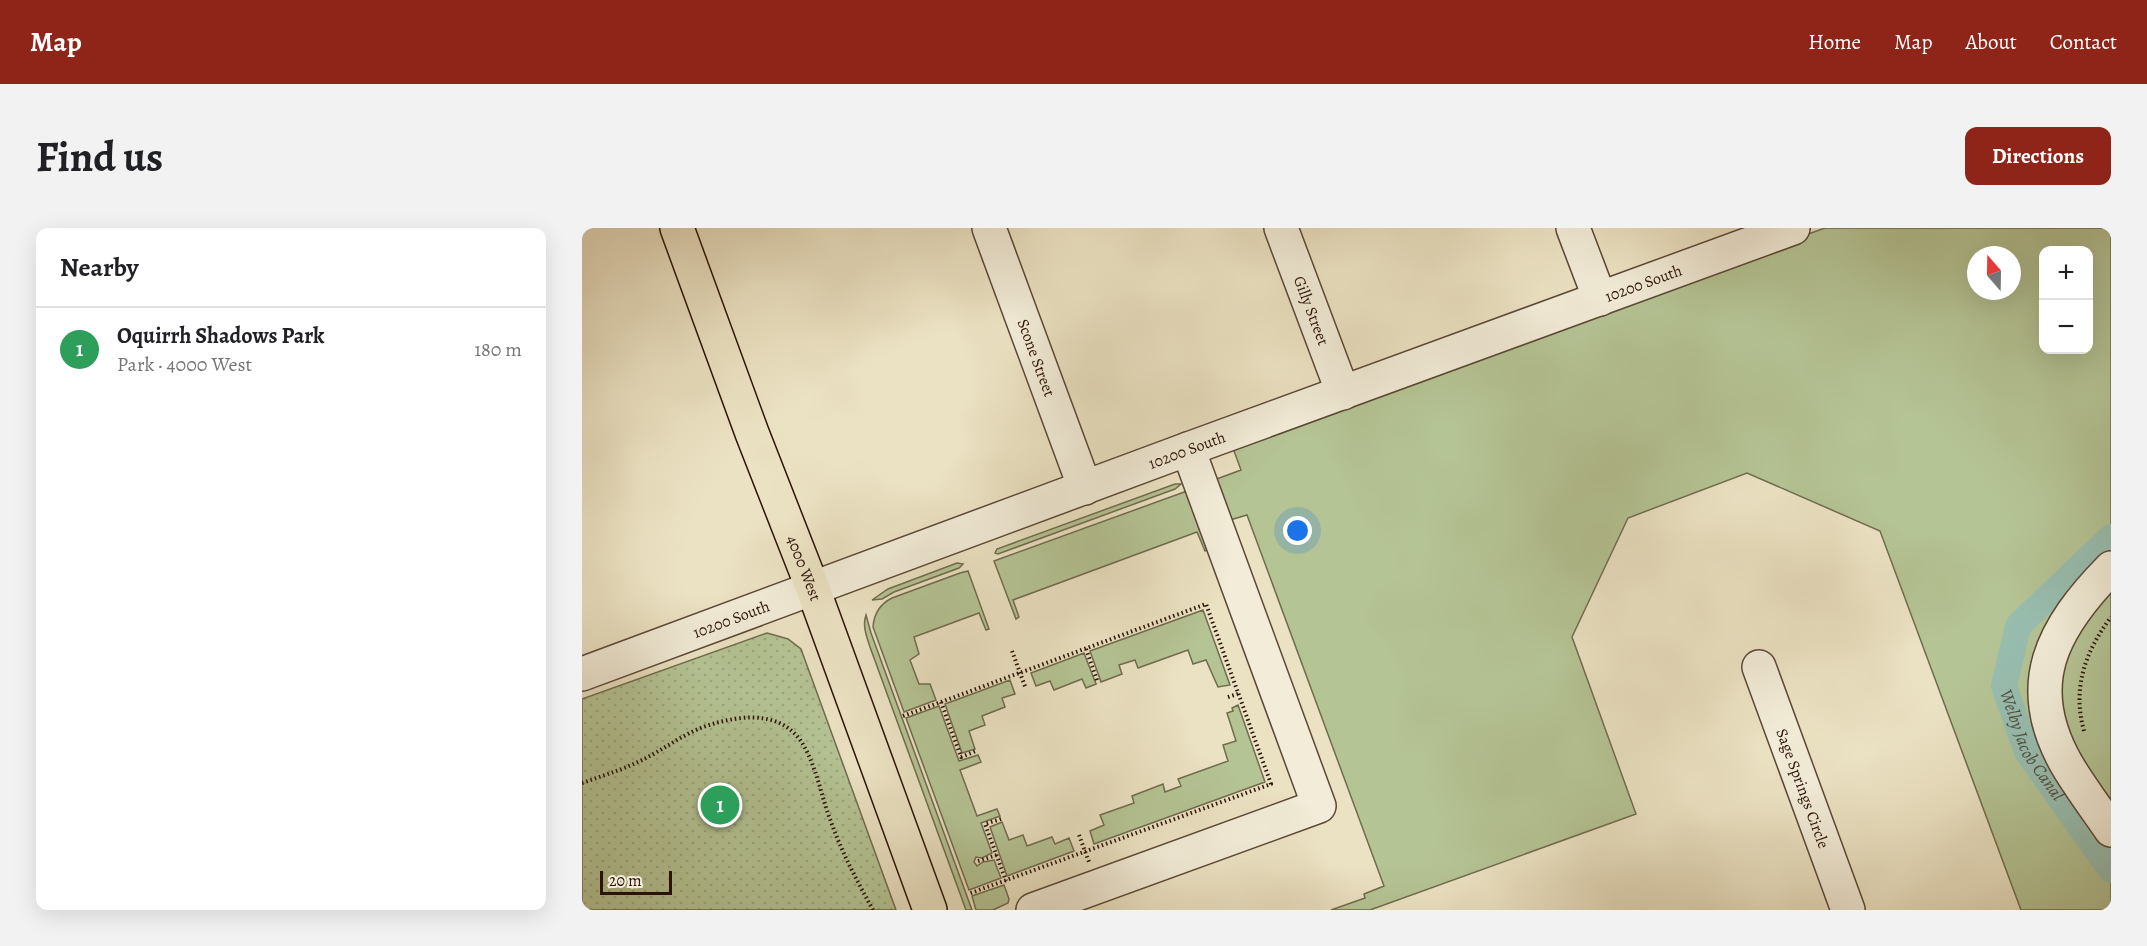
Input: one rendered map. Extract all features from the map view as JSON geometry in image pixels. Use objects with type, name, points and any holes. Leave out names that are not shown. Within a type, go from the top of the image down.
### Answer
[{"type":"main road","name":"4000 West","points":[[677,228],[748,422],[813,589],[930,910]]},
{"type":"street","name":"Scone Street","points":[[990,228],[1085,488]]},
{"type":"street","name":"Gilly Street","points":[[1281,228],[1343,393]]},
{"type":"street","points":[[1573,228],[1600,299]]},
{"type":"street","name":"10200 South","points":[[582,674],[1793,228]]},
{"type":"street","points":[[1034,910],[1319,806],[1188,449]]},
{"type":"street","points":[[2111,568],[2063,626],[2047,664],[2044,684],[2048,724],[2056,744],[2067,765],[2111,830]]},
{"type":"street","name":"Sage Springs Circle","points":[[1759,667],[1848,910]]},
{"type":"path","points":[[903,716],[1206,604],[1239,694],[1271,784],[968,894]]},
{"type":"path","points":[[2085,735],[2080,710],[2079,685],[2087,656],[2111,617]]},
{"type":"path","points":[[1086,649],[1098,683]]},
{"type":"path","points":[[1012,651],[1026,689]]},
{"type":"path","points":[[1228,698],[1239,694]]},
{"type":"path","points":[[940,702],[961,757],[976,751]]},
{"type":"path","points":[[582,783],[637,762],[705,727],[742,718],[765,718],[780,722],[797,736],[808,752],[835,832],[873,910]]},
{"type":"path","points":[[1001,819],[985,824],[1006,880]]},
{"type":"path","points":[[1079,835],[1089,862]]},
{"type":"path","points":[[978,861],[997,855]]},
{"type":"green space","points":[[1825,228],[2111,228],[2111,910],[2021,910],[1880,531],[1747,473],[1628,518],[1572,637],[1636,814],[1370,910],[1331,910],[1365,898],[1364,894],[1384,886],[1247,515],[1230,520],[1214,480],[1241,470],[1230,440]]},
{"type":"green space","points":[[1175,484],[1181,484],[1175,489],[998,554],[995,553],[997,549]]},
{"type":"green space","points":[[1187,491],[1207,550],[1205,551],[1197,532],[1013,600],[1019,617],[1016,619],[994,561]]},
{"type":"green space","points":[[957,563],[963,564],[959,568],[894,592],[882,599],[872,600],[888,589]]},
{"type":"green space","points":[[968,571],[989,629],[986,630],[979,613],[914,637],[919,654],[910,660],[919,684],[930,684],[936,700],[904,712],[873,627],[876,613],[884,603],[892,598]]},
{"type":"green space","points":[[1203,610],[1230,685],[1218,687],[1206,660],[1193,664],[1188,650],[1138,668],[1135,660],[1119,665],[1122,674],[1101,682],[1090,651]]},
{"type":"green space","points":[[866,615],[972,910],[966,910],[870,647],[865,627]]},
{"type":"green space","points":[[767,633],[788,639],[801,649],[896,910],[582,910],[582,699]]},
{"type":"green space","points":[[1084,653],[1096,684],[1086,688],[1082,679],[1054,690],[1050,681],[1036,686],[1031,673]]},
{"type":"green space","points":[[1010,680],[1015,694],[1002,698],[1005,707],[982,716],[985,725],[969,731],[975,749],[962,753],[945,704]]},
{"type":"green space","points":[[1238,705],[1265,782],[1094,844],[1090,831],[1104,825],[1100,815],[1134,803],[1132,796],[1163,784],[1165,792],[1181,786],[1178,779],[1228,761],[1223,745],[1236,741],[1227,713],[1233,711],[1232,708]]},
{"type":"green space","points":[[939,706],[959,761],[978,755],[981,762],[960,770],[977,816],[997,809],[1000,816],[981,823],[992,853],[982,858],[976,857],[974,862],[977,866],[994,860],[1001,878],[969,890],[906,718]]},
{"type":"green space","points":[[1002,822],[1009,840],[1023,835],[1027,846],[1052,837],[1055,844],[1069,838],[1074,851],[1007,876],[990,827]]},
{"type":"green space","points":[[1004,885],[1009,899],[1008,903],[993,910],[976,910],[972,896]]},
{"type":"waterway","name":"Welby Jacob Canal","points":[[2111,537],[2018,626],[2004,686],[2027,752],[2111,870]]},
{"type":"place","name":"Oquirrh Shadows Park","points":[[720,805]]}]
